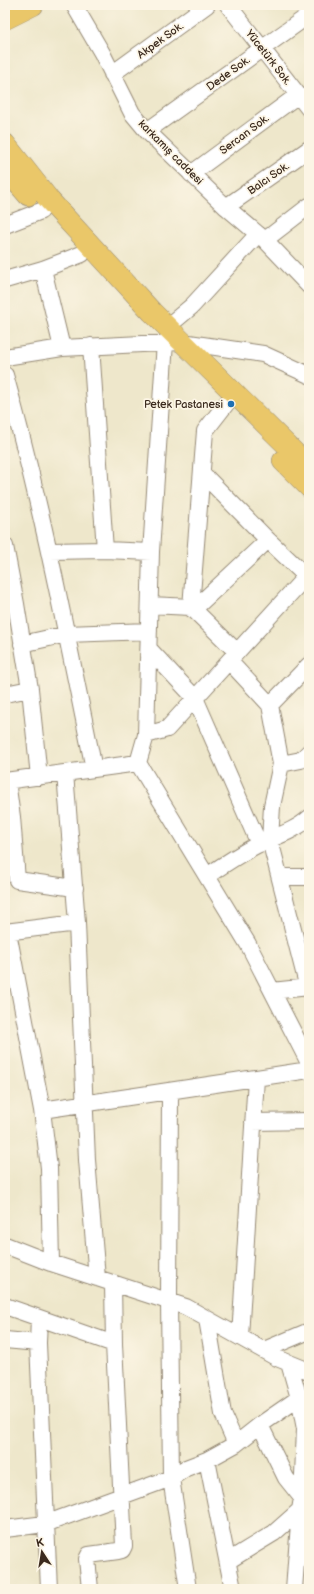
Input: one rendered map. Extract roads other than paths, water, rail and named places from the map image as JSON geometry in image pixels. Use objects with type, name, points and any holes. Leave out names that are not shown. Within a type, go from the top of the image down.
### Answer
[{"type":"main road","points":[[5,19],[33,5]]},
{"type":"main road","points":[[5,144],[50,201],[172,337],[226,404],[309,487]]},
{"type":"main road","points":[[5,168],[40,211],[82,254],[309,467]]},
{"type":"street","name":"karkamış caddesi","points":[[74,5],[102,53],[132,113],[147,131],[226,207],[262,237],[305,277]]},
{"type":"street","name":"Akpek Sok.","points":[[112,74],[207,5]]},
{"type":"street","name":"Yücetürk Sok.","points":[[228,5],[309,109]]},
{"type":"street","name":"Dede Sok.","points":[[147,131],[309,15]]},
{"type":"street","name":"Sercan Sok.","points":[[191,174],[298,95]]},
{"type":"street","name":"Balcı Sok.","points":[[226,207],[309,149]]},
{"type":"street","points":[[309,206],[262,237],[192,306],[172,337],[151,552],[146,735],[138,763],[248,944],[309,1063]]},
{"type":"street","points":[[5,225],[40,211]]},
{"type":"street","points":[[5,280],[43,269],[82,254]]},
{"type":"street","points":[[43,269],[62,348]]},
{"type":"street","points":[[5,357],[62,348],[172,337],[263,354],[309,375]]},
{"type":"street","points":[[91,346],[105,550]]},
{"type":"street","points":[[5,375],[50,551],[94,769]]},
{"type":"street","points":[[226,404],[205,431],[192,608],[233,657],[270,705],[281,764],[264,842]]},
{"type":"street","points":[[146,735],[167,728],[308,575],[268,540],[202,473]]},
{"type":"street","points":[[150,605],[192,608],[268,540]]},
{"type":"street","points":[[5,546],[11,605],[22,644],[30,689],[39,777]]},
{"type":"street","points":[[50,551],[105,550],[151,552]]},
{"type":"street","points":[[22,644],[66,634],[149,631]]},
{"type":"street","points":[[149,649],[194,698],[280,877],[308,988],[272,991]]},
{"type":"street","points":[[270,705],[309,665]]},
{"type":"street","points":[[5,694],[30,689]]},
{"type":"street","points":[[281,764],[301,760],[309,752]]},
{"type":"street","points":[[75,888],[11,879],[12,817],[6,781],[138,763]]},
{"type":"street","points":[[65,773],[78,923],[87,1160],[97,1278]]},
{"type":"street","points":[[207,876],[264,842],[309,818]]},
{"type":"street","points":[[280,877],[309,877]]},
{"type":"street","points":[[50,1263],[49,1168],[42,1110],[6,932],[78,923]]},
{"type":"street","points":[[42,1110],[309,1070]]},
{"type":"street","points":[[240,1337],[256,1078]]},
{"type":"street","points":[[170,1091],[169,1302],[171,1478],[188,1589]]},
{"type":"street","points":[[253,1122],[309,1121]]},
{"type":"street","points":[[5,1245],[50,1263],[186,1307],[288,1363],[309,1372]]},
{"type":"street","points":[[90,1589],[87,1556],[92,1553],[122,1550],[124,1546],[114,1344],[113,1283]]},
{"type":"street","points":[[5,1306],[114,1344]]},
{"type":"street","points":[[39,1318],[38,1343],[49,1589]]},
{"type":"street","points":[[208,1319],[223,1414],[236,1444]]},
{"type":"street","points":[[264,1350],[309,1331]]},
{"type":"street","points":[[5,1340],[38,1343]]},
{"type":"street","points":[[288,1363],[300,1398],[305,1429],[305,1505],[301,1589]]},
{"type":"street","points":[[5,1529],[45,1524],[171,1478],[186,1468],[207,1460],[236,1444],[260,1425],[300,1398]]},
{"type":"street","points":[[260,1425],[286,1478],[305,1505],[294,1589]]},
{"type":"street","points":[[207,1460],[233,1589]]},
{"type":"street","points":[[228,1561],[274,1533],[305,1505]]},
{"type":"place","name":"Petek Pastanesi","points":[[231,404]]}]
